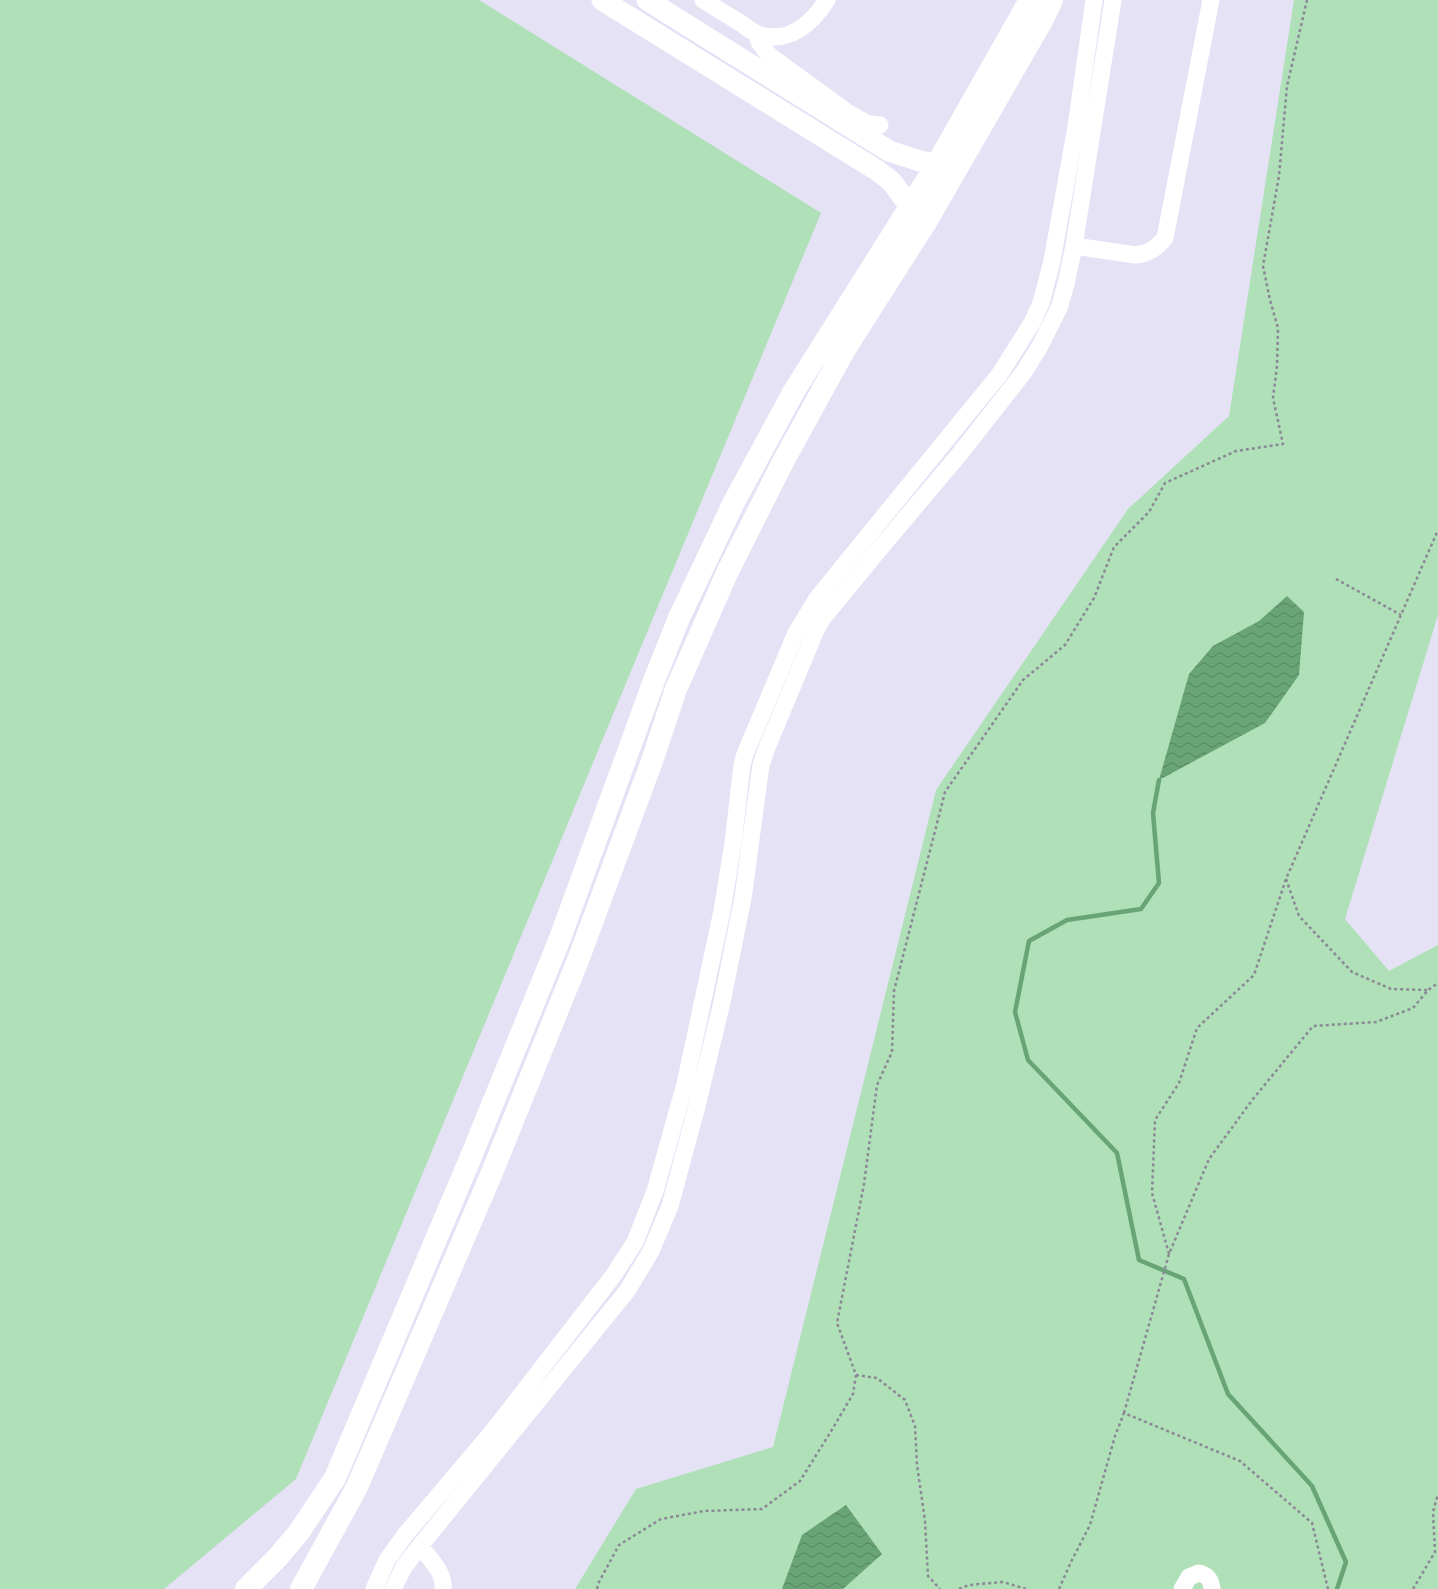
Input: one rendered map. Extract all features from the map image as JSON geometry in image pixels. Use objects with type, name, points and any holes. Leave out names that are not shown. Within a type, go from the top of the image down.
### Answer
[{"type":"main road","points":[[246,1589],[278,1557],[299,1532],[335,1478],[470,1159],[560,941],[655,678],[682,612],[734,502],[763,446],[827,337],[936,164],[1030,0]]},
{"type":"main road","points":[[301,1589],[357,1487],[491,1175],[580,955],[652,761],[676,689],[728,573],[784,460],[845,349],[926,222],[1043,19],[1052,0]]},
{"type":"street","points":[[602,0],[878,171],[892,182],[910,207]]},
{"type":"street","points":[[647,0],[884,148],[905,157],[936,164]]},
{"type":"street","points":[[703,0],[757,34],[770,36],[777,36],[797,31],[809,24],[827,0]]},
{"type":"street","points":[[393,1589],[404,1567],[613,1276],[634,1242],[645,1219],[685,1084],[722,911],[745,754],[796,633],[805,616],[818,597],[999,375],[1032,323],[1040,303],[1052,261],[1078,111],[1094,0]]},
{"type":"street","points":[[374,1589],[387,1560],[405,1535],[499,1435],[627,1291],[651,1251],[670,1206],[697,1106],[722,1002],[743,898],[761,765],[768,745],[816,630],[837,600],[958,456],[1024,372],[1040,346],[1059,308],[1074,246],[1113,0]]},
{"type":"street","points":[[1074,246],[1142,255],[1157,248],[1164,238],[1211,0]]},
{"type":"street","points":[[757,34],[759,42],[768,55],[850,114],[868,124],[880,125]]},
{"type":"street","points":[[1078,111],[1096,112]]},
{"type":"street","points":[[733,843],[750,844]]},
{"type":"street","points":[[420,1546],[441,1573],[444,1584],[443,1589]]},
{"type":"street","points":[[1182,1589],[1189,1577],[1198,1573],[1207,1577],[1210,1581],[1212,1589]]},
{"type":"path","points":[[597,1589],[598,1582],[619,1545],[661,1519],[704,1511],[762,1509],[800,1481],[853,1394],[856,1375],[837,1323],[864,1184],[877,1085],[892,1052],[894,991],[945,792],[1023,680],[1065,645],[1094,598],[1114,547],[1149,512],[1165,483],[1236,451],[1283,444],[1273,398],[1277,366],[1278,328],[1263,266],[1279,176],[1287,86],[1307,0]]},
{"type":"path","points":[[1169,1254],[1152,1193],[1155,1120],[1179,1083],[1197,1028],[1254,974],[1286,879],[1438,530]]},
{"type":"path","points":[[1336,579],[1401,615]]},
{"type":"path","points":[[1286,879],[1299,916],[1352,972],[1391,989],[1428,990]]},
{"type":"path","points":[[1059,1589],[1090,1526],[1169,1254],[1209,1159],[1253,1099],[1313,1026],[1376,1022],[1413,1008],[1428,990],[1438,983]]},
{"type":"path","points":[[856,1375],[877,1378],[905,1400],[915,1426],[917,1465],[925,1521],[928,1576],[940,1589]]},
{"type":"path","points":[[1124,1413],[1240,1461],[1312,1523],[1328,1589]]},
{"type":"path","points":[[1413,1589],[1435,1552],[1433,1512],[1438,1494]]},
{"type":"path","points":[[959,1589],[969,1585],[1003,1582],[1026,1589]]},
{"type":"shaded area","points":[[0,0],[479,0],[821,213],[296,1479],[164,1589],[0,1589]]},
{"type":"shaded area","points":[[1294,0],[1438,0],[1438,615],[1345,919],[1389,971],[1438,945],[1438,1589],[575,1589],[636,1489],[773,1447],[936,790],[1128,509],[1229,416]]},
{"type":"water","points":[[1287,596],[1304,612],[1299,675],[1265,723],[1159,780],[1189,674],[1213,646],[1259,621]]},
{"type":"water","points":[[846,1505],[882,1554],[843,1589],[782,1589],[802,1535]]},
{"type":"waterway","points":[[1159,780],[1153,813],[1159,883],[1141,909],[1067,920],[1029,941],[1015,1012],[1028,1060],[1117,1153],[1139,1260],[1184,1279],[1228,1394],[1312,1486],[1346,1562],[1337,1589]]}]
